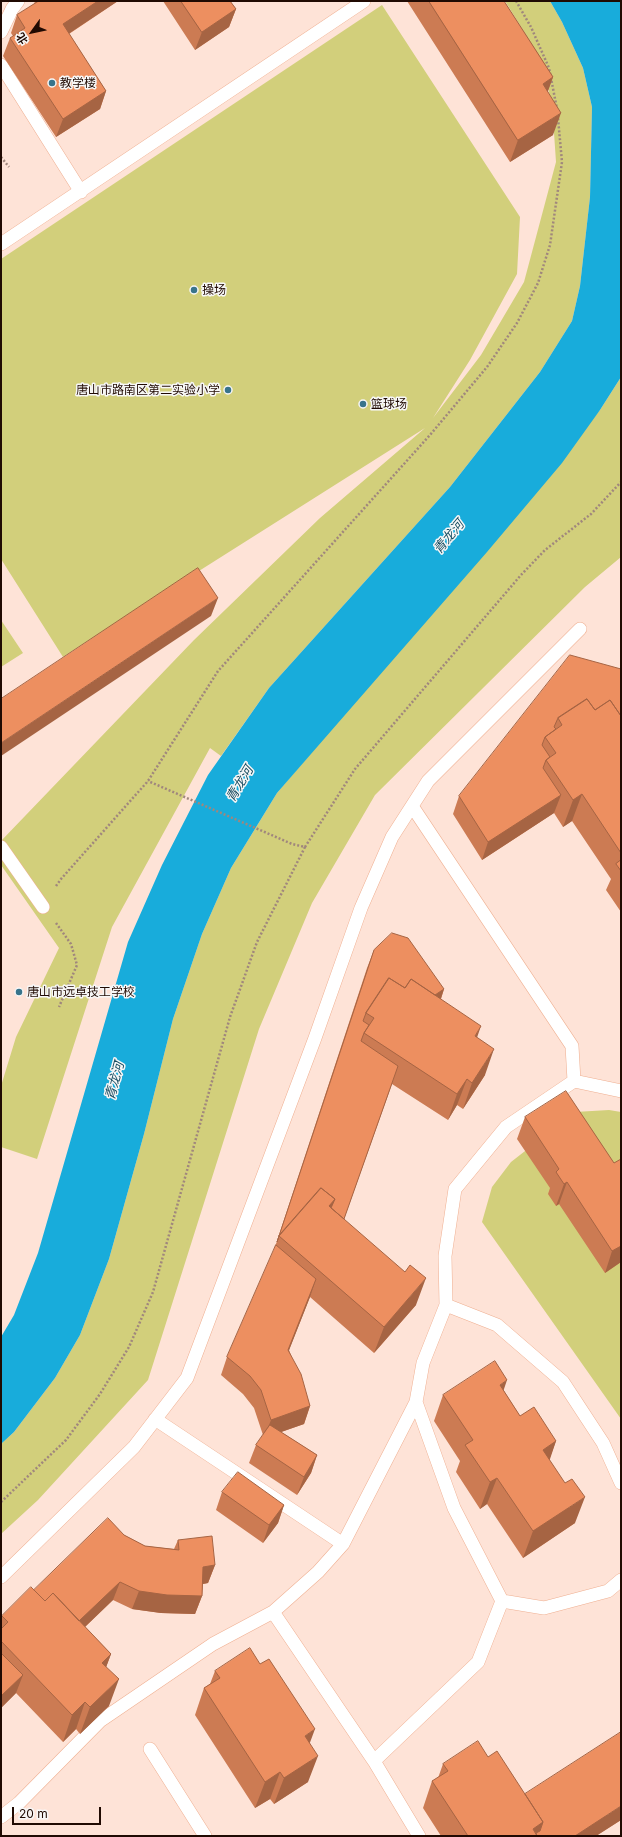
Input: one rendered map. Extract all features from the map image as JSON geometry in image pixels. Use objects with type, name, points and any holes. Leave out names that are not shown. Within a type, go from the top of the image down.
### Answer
[{"type":"lane","points":[[1,32],[12,9],[18,1]]},
{"type":"lane","points":[[1,244],[81,192],[364,1]]},
{"type":"lane","points":[[1,65],[81,192]]},
{"type":"lane","points":[[1,1577],[134,1447],[187,1378],[315,1038],[361,908],[392,837],[428,781],[580,629]]},
{"type":"lane","points":[[412,806],[572,1046],[574,1081]]},
{"type":"lane","points":[[1,847],[43,907]]},
{"type":"lane","points":[[1,1818],[100,1721],[213,1644],[273,1612],[318,1572],[343,1544],[416,1402],[423,1363],[446,1305],[445,1256],[455,1189],[506,1127],[574,1081],[621,1091]]},
{"type":"lane","points":[[446,1305],[497,1324],[563,1382],[603,1443],[621,1483]]},
{"type":"lane","points":[[374,1761],[478,1662],[502,1601],[454,1508],[416,1402]]},
{"type":"lane","points":[[155,1419],[343,1544]]},
{"type":"lane","points":[[502,1601],[544,1608],[608,1591],[621,1580]]},
{"type":"lane","points":[[273,1612],[374,1761],[419,1836]]},
{"type":"lane","points":[[150,1749],[205,1836]]},
{"type":"path","points":[[59,1007],[77,965],[71,944],[43,907],[61,879],[148,781],[218,671],[430,435],[488,367],[517,323],[538,283],[550,245],[562,162],[558,112],[549,68],[531,27],[516,1]]},
{"type":"path","points":[[1,157],[9,167]]},
{"type":"path","points":[[1,1502],[66,1440],[100,1394],[129,1347],[153,1292],[230,1017],[257,942],[306,847],[355,769],[506,593],[545,550],[591,514],[621,482]]},
{"type":"path","points":[[148,781],[292,844],[306,847]]},
{"type":"shaded area","name":"唐山市路南区第二实验小学","points":[[505,1],[550,1],[562,22],[583,68],[592,107],[590,197],[580,286],[572,321],[540,372],[450,487],[269,688],[221,756],[210,748],[112,927],[37,1159],[1,1147],[1,1086],[16,1037],[59,948],[1,865],[1,841],[194,640],[320,518],[425,428],[63,657],[1,559],[1,259],[382,5],[520,217],[517,274],[470,360],[433,418],[481,355],[524,282],[556,162],[553,118],[548,86],[529,40]]},
{"type":"shaded area","points":[[621,377],[621,557],[585,587],[375,795],[312,903],[259,1029],[148,1380],[38,1500],[1,1534],[1,1444],[14,1432],[55,1378],[80,1335],[109,1259],[144,1134],[173,1019],[202,934],[231,868],[277,793],[600,410]]},
{"type":"shaded area","points":[[1,620],[23,653],[1,667]]},
{"type":"shaded area","points":[[609,1110],[621,1112],[621,1419],[482,1222],[492,1187],[511,1162],[575,1112]]},
{"type":"water","name":"青龙河","points":[[550,1],[621,1],[621,377],[600,410],[562,463],[487,552],[277,793],[231,868],[202,934],[173,1019],[144,1134],[109,1259],[80,1335],[55,1378],[14,1432],[1,1444],[1,1337],[14,1315],[38,1253],[128,942],[162,865],[208,775],[269,688],[450,487],[540,372],[572,321],[580,286],[590,197],[592,107],[583,68],[562,22]]},
{"type":"building","name":"教学楼","points":[[39,1],[98,1],[63,24],[106,91],[63,119],[10,38],[25,28],[17,15]]},
{"type":"building","points":[[181,1],[230,1],[236,9],[202,32]]},
{"type":"building","points":[[429,1],[504,1],[553,77],[543,84],[561,113],[518,140]]},
{"type":"building","points":[[198,568],[218,598],[1,743],[1,699]]},
{"type":"building","points":[[570,655],[621,669],[621,716],[610,700],[595,710],[587,699],[558,718],[554,727],[556,729],[545,737],[542,745],[550,757],[546,760],[543,768],[561,795],[488,842],[459,796]]},
{"type":"building","points":[[587,699],[595,710],[610,700],[621,716],[621,853],[582,794],[573,800],[546,760],[556,753],[545,737],[562,725],[558,718]]},
{"type":"building","points":[[621,860],[621,871],[616,864]]},
{"type":"building","points":[[392,933],[408,938],[444,989],[435,995],[411,979],[405,988],[389,978],[366,1013],[363,1021],[369,1025],[361,1041],[398,1066],[344,1219],[331,1208],[335,1199],[321,1188],[279,1236],[277,1242],[374,950]]},
{"type":"building","points":[[389,978],[405,988],[411,979],[481,1026],[475,1036],[494,1049],[472,1083],[467,1079],[457,1094],[364,1033],[374,1018],[366,1013]]},
{"type":"building","points":[[566,1091],[614,1163],[621,1159],[621,1246],[612,1251],[567,1182],[564,1184],[556,1172],[559,1169],[525,1117]]},
{"type":"building","points":[[321,1188],[335,1199],[329,1206],[405,1272],[410,1265],[426,1278],[384,1327],[279,1236]]},
{"type":"building","points":[[276,1245],[316,1279],[288,1350],[301,1374],[310,1406],[271,1420],[261,1390],[250,1376],[227,1357]]},
{"type":"building","points":[[495,1361],[507,1380],[500,1385],[520,1416],[534,1407],[556,1441],[543,1450],[565,1483],[572,1479],[585,1497],[533,1531],[497,1478],[490,1482],[465,1445],[473,1440],[443,1395]]},
{"type":"building","points":[[270,1425],[317,1455],[304,1477],[256,1445]]},
{"type":"building","points":[[238,1472],[284,1505],[269,1525],[222,1492]]},
{"type":"building","points":[[108,1518],[124,1535],[145,1546],[179,1550],[178,1540],[212,1536],[215,1565],[203,1567],[202,1596],[167,1595],[139,1591],[120,1582],[79,1621],[53,1593],[45,1601],[34,1590]]},
{"type":"building","points":[[31,1587],[45,1601],[53,1593],[111,1654],[102,1663],[119,1679],[90,1707],[85,1702],[72,1715],[1,1641],[1,1629],[8,1622],[2,1616]]},
{"type":"building","points":[[250,1648],[260,1664],[269,1659],[315,1729],[305,1736],[318,1756],[284,1778],[280,1772],[265,1782],[204,1688],[220,1678],[215,1671]]},
{"type":"building","points":[[1,1653],[23,1675],[1,1696]]},
{"type":"building","points":[[621,1732],[621,1806],[575,1836],[537,1836],[536,1833],[540,1831],[543,1822],[525,1794]]},
{"type":"building","points":[[478,1741],[488,1757],[497,1751],[543,1822],[533,1829],[537,1836],[468,1836],[432,1781],[448,1771],[443,1764]]},
{"type":"place","name":"教学楼","points":[[52,83]]},
{"type":"place","name":"操场","points":[[194,290]]},
{"type":"place","name":"唐山市路南区第二实验小学","points":[[228,390]]},
{"type":"place","name":"篮球场","points":[[363,404]]},
{"type":"place","name":"唐山市远卓技工学校","points":[[19,992]]}]
